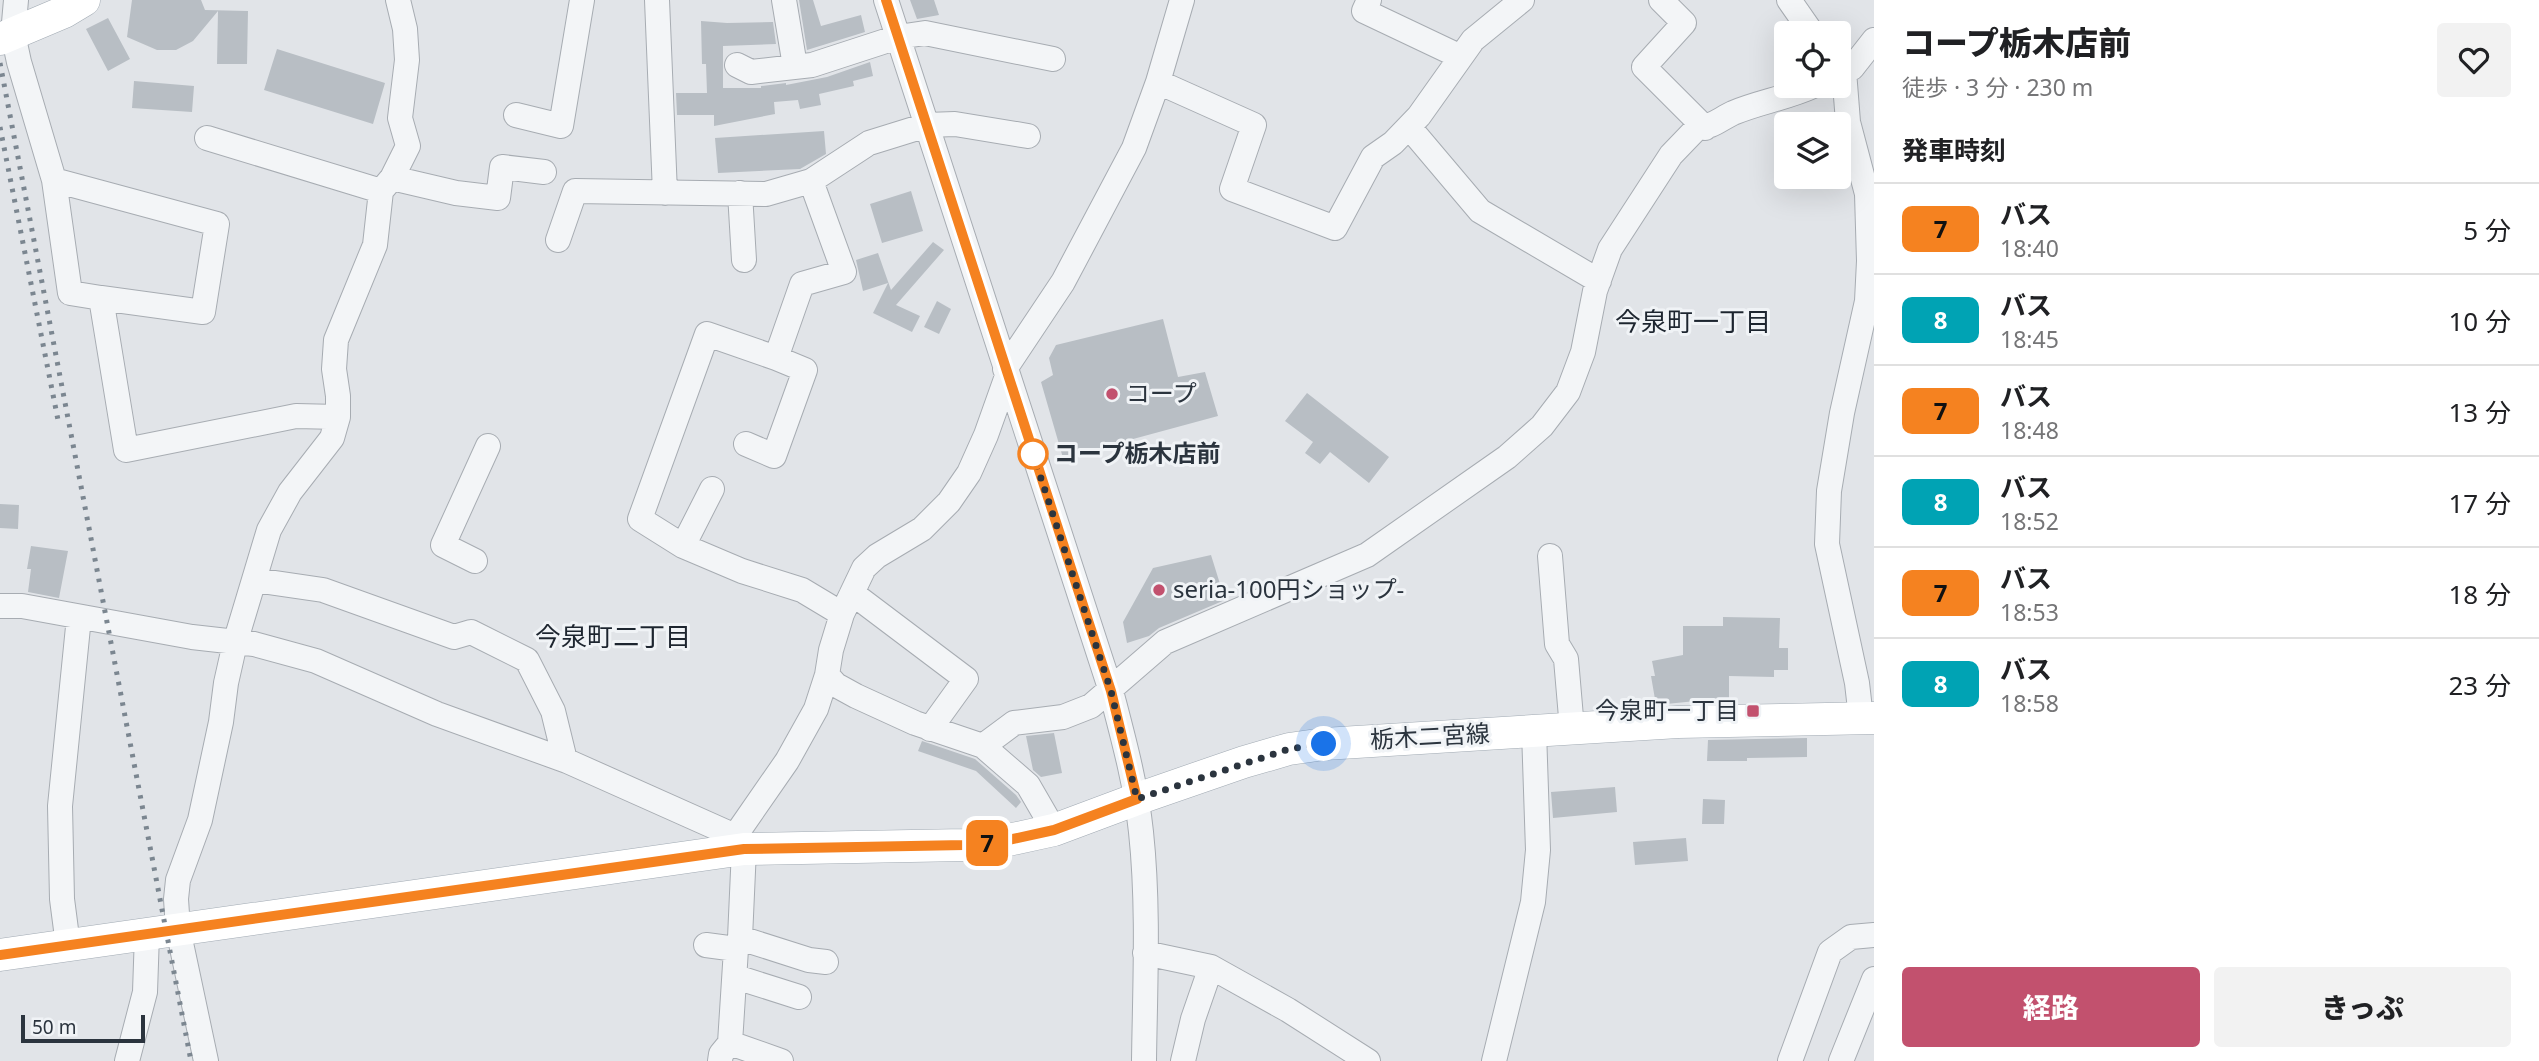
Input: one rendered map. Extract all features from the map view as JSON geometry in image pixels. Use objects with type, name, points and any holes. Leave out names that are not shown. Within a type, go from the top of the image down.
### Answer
[{"type":"main road","points":[[6,36],[64,12],[84,0]]},
{"type":"main road","name":"栃木二宮線","points":[[0,955],[740,843],[965,845],[1008,840],[1054,830],[1137,799],[1289,749],[1354,741],[1678,722],[1868,718]]},
{"type":"street","points":[[16,0],[6,36],[19,62],[54,180],[70,293],[203,312],[217,224],[54,180]]},
{"type":"street","points":[[206,1061],[178,929],[178,880],[200,820],[235,643],[269,530],[290,492],[332,438],[338,417],[334,369],[336,340],[375,246],[387,185],[408,146],[400,118],[407,60],[405,29],[398,0]]},
{"type":"street","points":[[516,115],[561,126],[582,0]]},
{"type":"street","points":[[657,0],[665,193]]},
{"type":"street","points":[[785,0],[795,66]]},
{"type":"street","points":[[886,0],[1111,691],[1137,799],[1143,854],[1143,1061]]},
{"type":"street","points":[[781,1061],[725,1052],[736,978],[740,843],[816,709],[827,675],[831,650],[847,603],[864,568],[877,556],[922,529],[949,502],[969,473],[986,435],[1006,373],[1063,282],[1134,148],[1158,82],[1182,0]]},
{"type":"street","points":[[1369,0],[1364,11],[1461,57]]},
{"type":"street","points":[[1158,82],[1254,125],[1232,189],[1335,228],[1373,157],[1393,143],[1419,117],[1473,40],[1522,0]]},
{"type":"street","points":[[1661,0],[1684,23],[1644,67],[1705,128]]},
{"type":"street","points":[[1789,0],[1804,21]]},
{"type":"street","points":[[737,65],[751,72],[812,65],[898,37],[925,33],[1053,59]]},
{"type":"street","points":[[1851,68],[1874,40]]},
{"type":"street","points":[[983,746],[1014,723],[1075,714],[1111,691],[1165,642],[1367,555],[1507,457],[1542,426],[1568,392],[1583,352],[1599,281],[1610,249],[1671,155],[1697,128],[1705,128],[1732,114],[1783,98]]},
{"type":"street","points":[[1845,98],[1848,122],[1867,194],[1869,261],[1867,301],[1842,413],[1829,491],[1828,544],[1857,683],[1868,718]]},
{"type":"street","points":[[558,240],[575,191],[766,194],[811,181],[869,143],[927,125],[955,124],[1028,136]]},
{"type":"street","points":[[1409,127],[1480,211],[1599,281]]},
{"type":"street","points":[[207,138],[387,185],[498,198],[502,167],[544,172]]},
{"type":"street","points":[[776,358],[802,284],[844,272],[811,181]]},
{"type":"street","points":[[740,193],[744,260]]},
{"type":"street","points":[[101,298],[126,450],[296,416],[338,417]]},
{"type":"street","points":[[746,444],[774,456],[804,370],[707,334],[640,519],[683,545],[742,571],[847,603],[966,679],[930,729]]},
{"type":"street","points":[[475,561],[443,545],[488,446]]},
{"type":"street","points":[[683,545],[712,489]]},
{"type":"street","points":[[1550,556],[1557,644],[1566,659],[1572,729]]},
{"type":"street","points":[[255,580],[323,590],[454,637],[471,632],[527,660],[553,710],[565,760]]},
{"type":"street","points":[[0,606],[22,606],[254,644],[316,661],[437,714],[565,760],[740,843]]},
{"type":"street","points":[[68,945],[62,899],[60,806],[79,617]]},
{"type":"street","points":[[827,675],[836,685],[856,696],[930,729],[983,746],[1028,785],[1054,830]]},
{"type":"street","points":[[1494,1061],[1534,902],[1538,850],[1534,731]]},
{"type":"street","points":[[127,1061],[145,992],[147,934]]},
{"type":"street","points":[[1790,1061],[1830,952],[1852,937],[1874,935]]},
{"type":"street","points":[[706,945],[738,944],[826,962]]},
{"type":"street","points":[[1145,953],[1211,967],[1288,1010],[1368,1061]]},
{"type":"street","points":[[1183,1061],[1193,1019],[1211,967]]},
{"type":"street","points":[[736,978],[799,997]]},
{"type":"street","points":[[1841,1061],[1874,979]]},
{"type":"building","points":[[132,0],[201,0],[205,10],[248,11],[247,64],[217,64],[218,11],[193,41],[176,50],[157,50],[127,37]]},
{"type":"building","points":[[799,0],[813,0],[821,26],[861,15],[865,32],[807,50]]},
{"type":"building","points":[[910,0],[934,0],[939,15],[917,19]]},
{"type":"building","points":[[108,18],[130,59],[108,71],[86,29]]},
{"type":"building","points":[[701,21],[773,22],[776,44],[723,46],[723,88],[786,85],[827,77],[870,62],[873,76],[853,81],[854,86],[819,94],[821,105],[800,109],[798,100],[774,102],[775,114],[714,126],[714,115],[677,115],[676,93],[707,93],[706,64],[702,64]]},
{"type":"building","points":[[277,49],[385,83],[373,124],[264,90]]},
{"type":"building","points":[[134,81],[194,86],[192,112],[132,108]]},
{"type":"building","points":[[824,131],[826,154],[800,169],[718,173],[715,138]]},
{"type":"building","points":[[911,191],[923,231],[882,243],[870,204]]},
{"type":"building","points":[[933,242],[944,250],[896,305],[920,316],[912,332],[873,313],[888,283],[863,291],[856,260],[878,253],[891,290]]},
{"type":"building","points":[[937,301],[951,309],[939,334],[924,327]]},
{"type":"building","points":[[1163,319],[1178,377],[1205,372],[1218,416],[1063,458],[1041,382],[1053,375],[1049,358],[1056,345]]},
{"type":"building","points":[[1307,393],[1389,457],[1369,483],[1330,452],[1320,464],[1305,453],[1313,442],[1285,421]]},
{"type":"building","points":[[0,504],[19,505],[18,529],[0,528]]},
{"type":"building","points":[[31,546],[68,551],[59,598],[28,592],[31,569],[27,569]]},
{"type":"building","points":[[1211,555],[1225,600],[1159,628],[1149,636],[1127,643],[1123,622],[1153,568]]},
{"type":"building","points":[[1723,617],[1780,618],[1779,648],[1788,648],[1788,670],[1774,670],[1774,677],[1729,676],[1729,703],[1696,701],[1656,705],[1651,676],[1655,676],[1652,661],[1683,655],[1683,626],[1723,626]]},
{"type":"building","points":[[1054,733],[1062,773],[1041,777],[1033,770],[1026,736]]},
{"type":"building","points":[[1807,738],[1807,757],[1707,761],[1708,740]]},
{"type":"building","points":[[922,741],[975,759],[1021,802],[1016,808],[976,771],[918,751]]},
{"type":"building","points":[[1615,787],[1617,812],[1553,818],[1551,792]]},
{"type":"building","points":[[1703,799],[1725,800],[1724,824],[1702,824]]},
{"type":"building","points":[[1686,838],[1688,861],[1635,865],[1633,842]]},
{"type":"railway","points":[[0,63],[191,1061]]},
{"type":"railway","points":[[0,127],[59,425]]},
{"type":"bus line","name":"7","points":[[0,955],[744,849],[965,845],[1008,840],[1054,830],[1137,799],[1111,691],[886,0]]},
{"type":"place","name":"コープ","points":[[1112,394]]},
{"type":"place","name":"コープ栃木店前","points":[[1033,454]]},
{"type":"place","name":"seria-100円ショップ-","points":[[1159,590]]},
{"type":"place","name":"今泉町一丁目","points":[[1753,711]]},
{"type":"district","name":"今泉町一丁目","points":[[1693,322]]},
{"type":"district","name":"今泉町二丁目","points":[[613,637]]},
{"type":"route","points":[[1033,454],[1031,448],[1111,691],[1137,799],[1244,762],[1289,749],[1324,744]]}]
